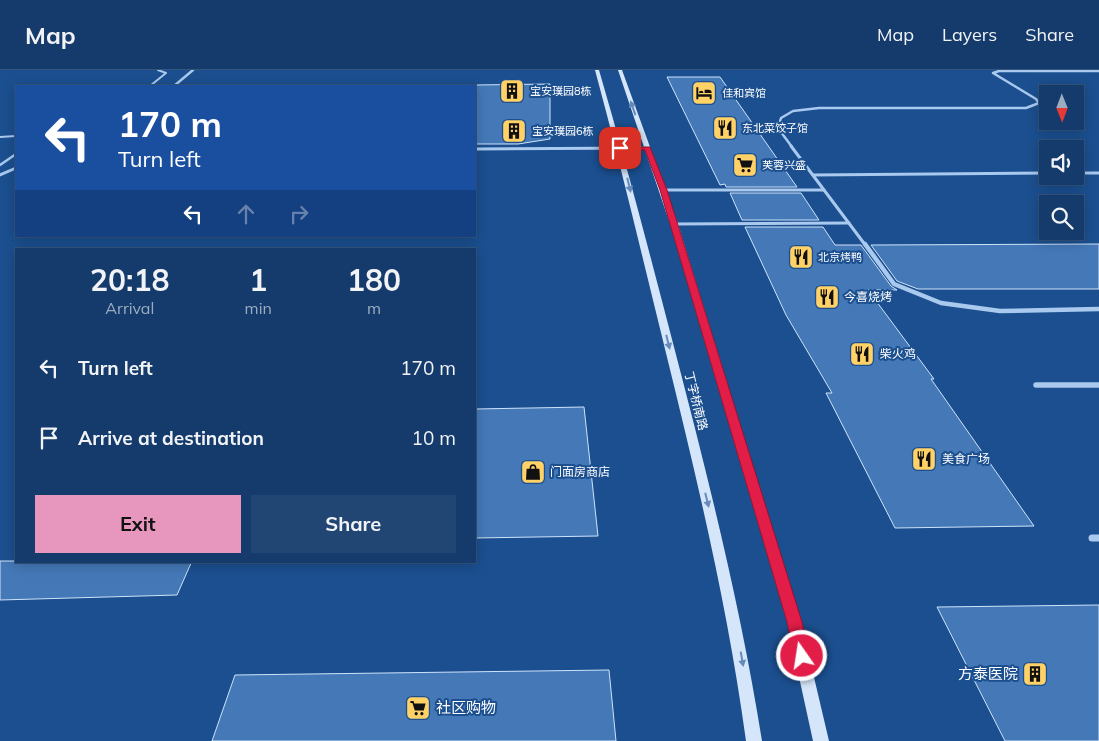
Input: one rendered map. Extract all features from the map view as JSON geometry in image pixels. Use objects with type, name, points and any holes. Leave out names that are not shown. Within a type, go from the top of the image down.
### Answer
[{"type":"main road","name":"丁字桥南路","points":[[597,70],[620,148],[721,554],[740,643],[754,741]]},
{"type":"main road","points":[[620,70],[674,224],[794,622],[822,741]]},
{"type":"street","points":[[175,85],[193,70]]},
{"type":"street","points":[[1099,71],[999,71],[993,73],[1039,102],[1026,108],[820,108],[793,111],[781,118],[778,128],[894,284],[915,294],[968,308],[1004,310],[1099,309]]},
{"type":"street","points":[[476,150],[647,148]]},
{"type":"street","points":[[0,174],[15,168]]},
{"type":"street","points":[[814,175],[1039,173]]},
{"type":"street","points":[[1084,173],[1099,173]]},
{"type":"street","points":[[663,190],[824,190]]},
{"type":"street","points":[[674,224],[849,223]]},
{"type":"street","points":[[1036,385],[1099,385]]},
{"type":"lane","points":[[151,85],[166,73],[158,70]]},
{"type":"lane","points":[[0,137],[15,136]]},
{"type":"lane","points":[[0,165],[15,155]]},
{"type":"building","points":[[667,77],[720,77],[797,187],[726,187],[725,184],[720,185]]},
{"type":"building","points":[[550,84],[550,139],[518,144],[476,144],[475,85]]},
{"type":"building","points":[[730,193],[801,193],[819,220],[742,220]]},
{"type":"building","points":[[745,227],[823,227],[835,245],[861,245],[891,286],[897,290],[868,290],[934,379],[931,379],[1034,526],[895,528],[826,393],[832,393],[786,315]]},
{"type":"building","points":[[1099,244],[1099,289],[918,289],[897,281],[871,245]]},
{"type":"building","name":"门面房商店","points":[[584,407],[598,536],[476,538],[476,409]]},
{"type":"building","points":[[0,561],[15,561],[15,563],[191,563],[177,595],[0,600]]},
{"type":"building","name":"方泰医院","points":[[1099,605],[1099,741],[1005,741],[937,607]]},
{"type":"building","name":"社区购物","points":[[609,670],[616,741],[212,741],[235,675]]},
{"type":"place","name":"宝安璞园8栋","points":[[512,91]]},
{"type":"place","name":"佳和宾馆","points":[[704,93]]},
{"type":"place","name":"东北菜饺子馆","points":[[725,128]]},
{"type":"place","name":"宝安璞园6栋","points":[[514,131]]},
{"type":"place","name":"芙蓉兴盛","points":[[745,165]]},
{"type":"place","name":"北京烤鸭","points":[[801,257]]},
{"type":"place","name":"今喜烧烤","points":[[827,297]]},
{"type":"place","name":"柴火鸡","points":[[862,354]]},
{"type":"place","name":"美食广场","points":[[924,459]]},
{"type":"place","name":"门面房商店","points":[[533,472]]},
{"type":"place","name":"方泰医院","points":[[1035,674]]},
{"type":"place","name":"社区购物","points":[[418,708]]},
{"type":"route","points":[[620,148],[647,148],[663,190],[794,622],[802,656]]}]
